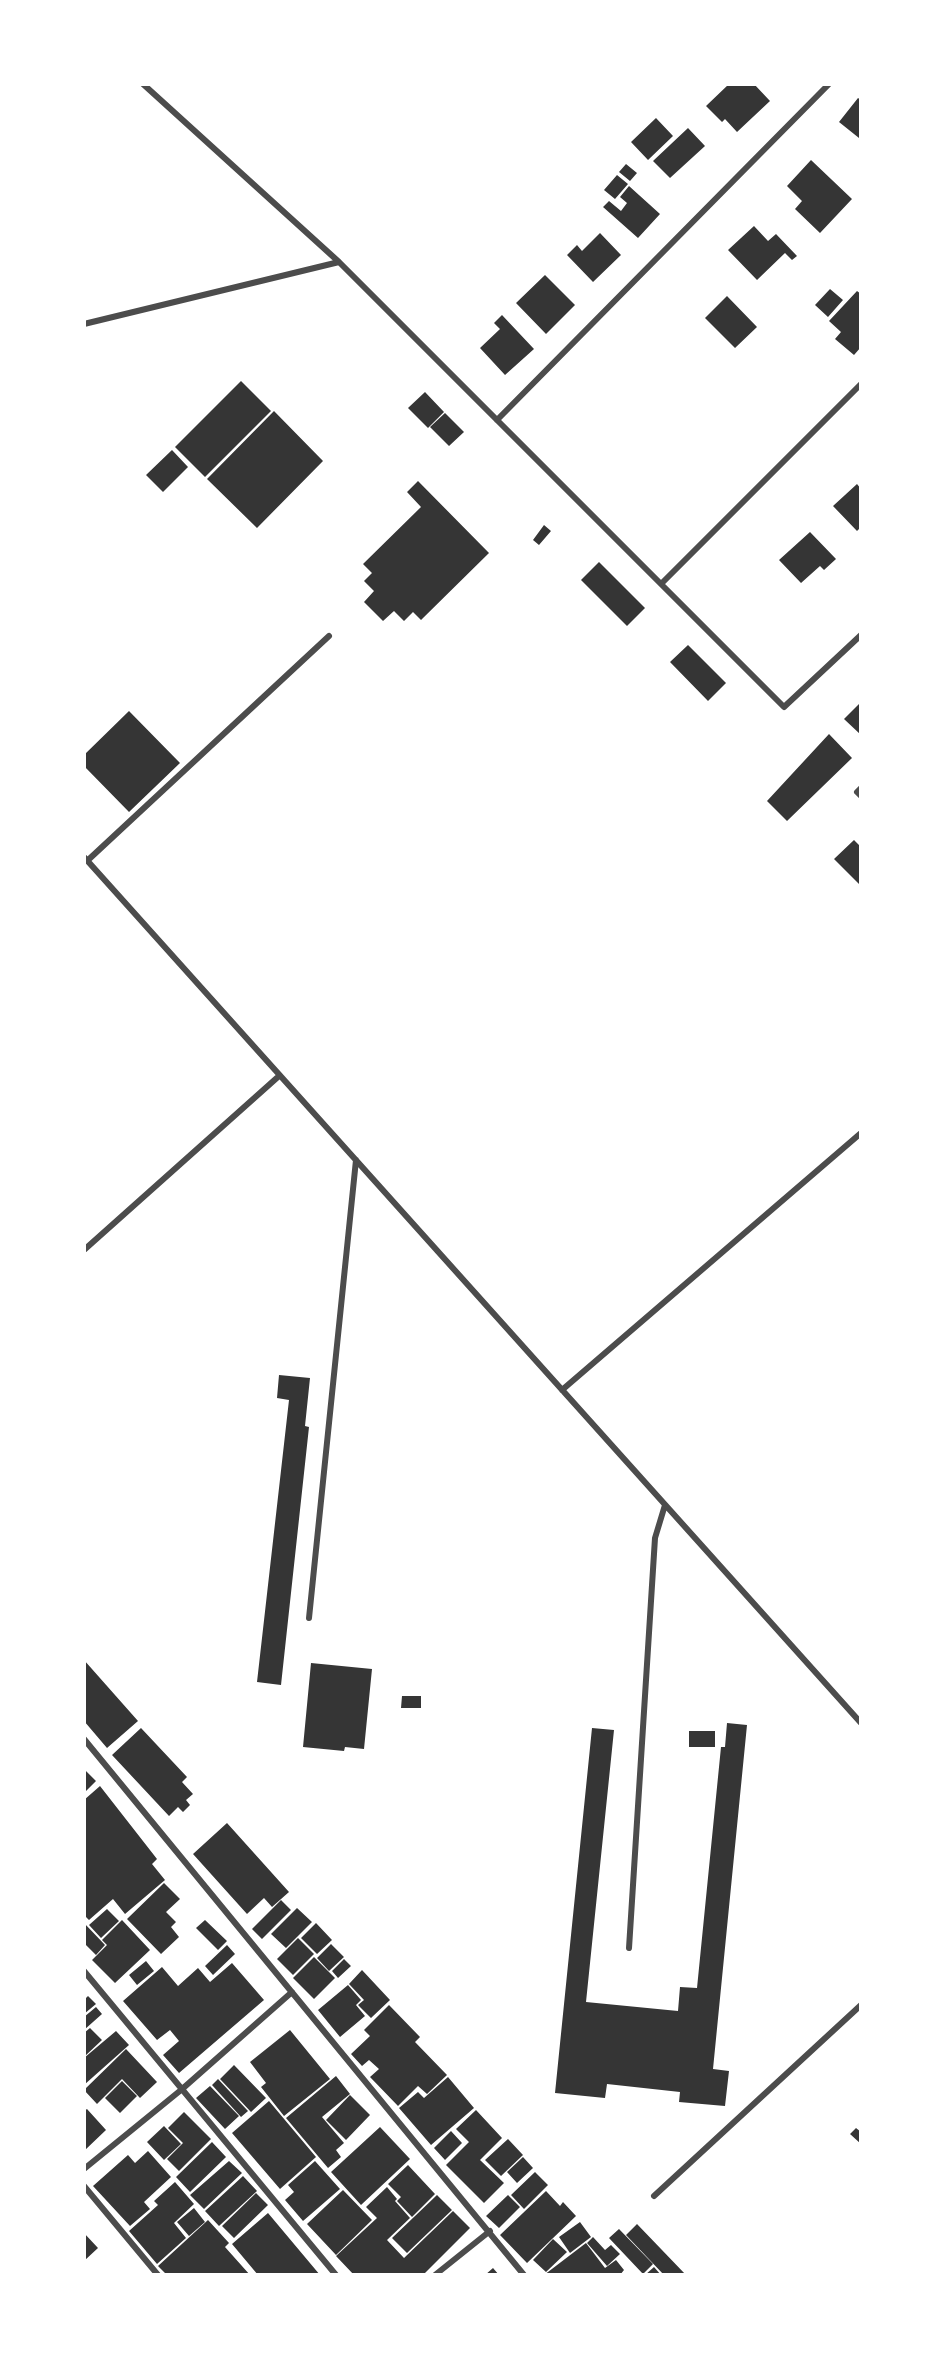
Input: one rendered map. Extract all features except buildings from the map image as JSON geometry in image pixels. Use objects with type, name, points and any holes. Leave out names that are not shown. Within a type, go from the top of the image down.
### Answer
[{"type":"street","points":[[142,84],[339,262],[784,707],[861,635]]},
{"type":"street","points":[[497,420],[829,84]]},
{"type":"street","points":[[84,324],[339,262]]},
{"type":"street","points":[[661,584],[861,384]]},
{"type":"street","points":[[329,636],[86,859],[861,1723]]},
{"type":"street","points":[[861,788],[857,792],[861,796]]},
{"type":"street","points":[[84,1250],[279,1076]]},
{"type":"street","points":[[561,1390],[861,1133]]},
{"type":"street","points":[[309,1618],[356,1160]]},
{"type":"street","points":[[629,1948],[655,1538],[665,1505]]},
{"type":"street","points":[[84,1739],[524,2275]]},
{"type":"street","points":[[84,1971],[336,2275]]},
{"type":"street","points":[[84,2169],[181,2090],[292,1992]]},
{"type":"street","points":[[654,2196],[861,2005]]},
{"type":"street","points":[[84,2186],[158,2275]]},
{"type":"street","points":[[435,2275],[490,2232]]}]
